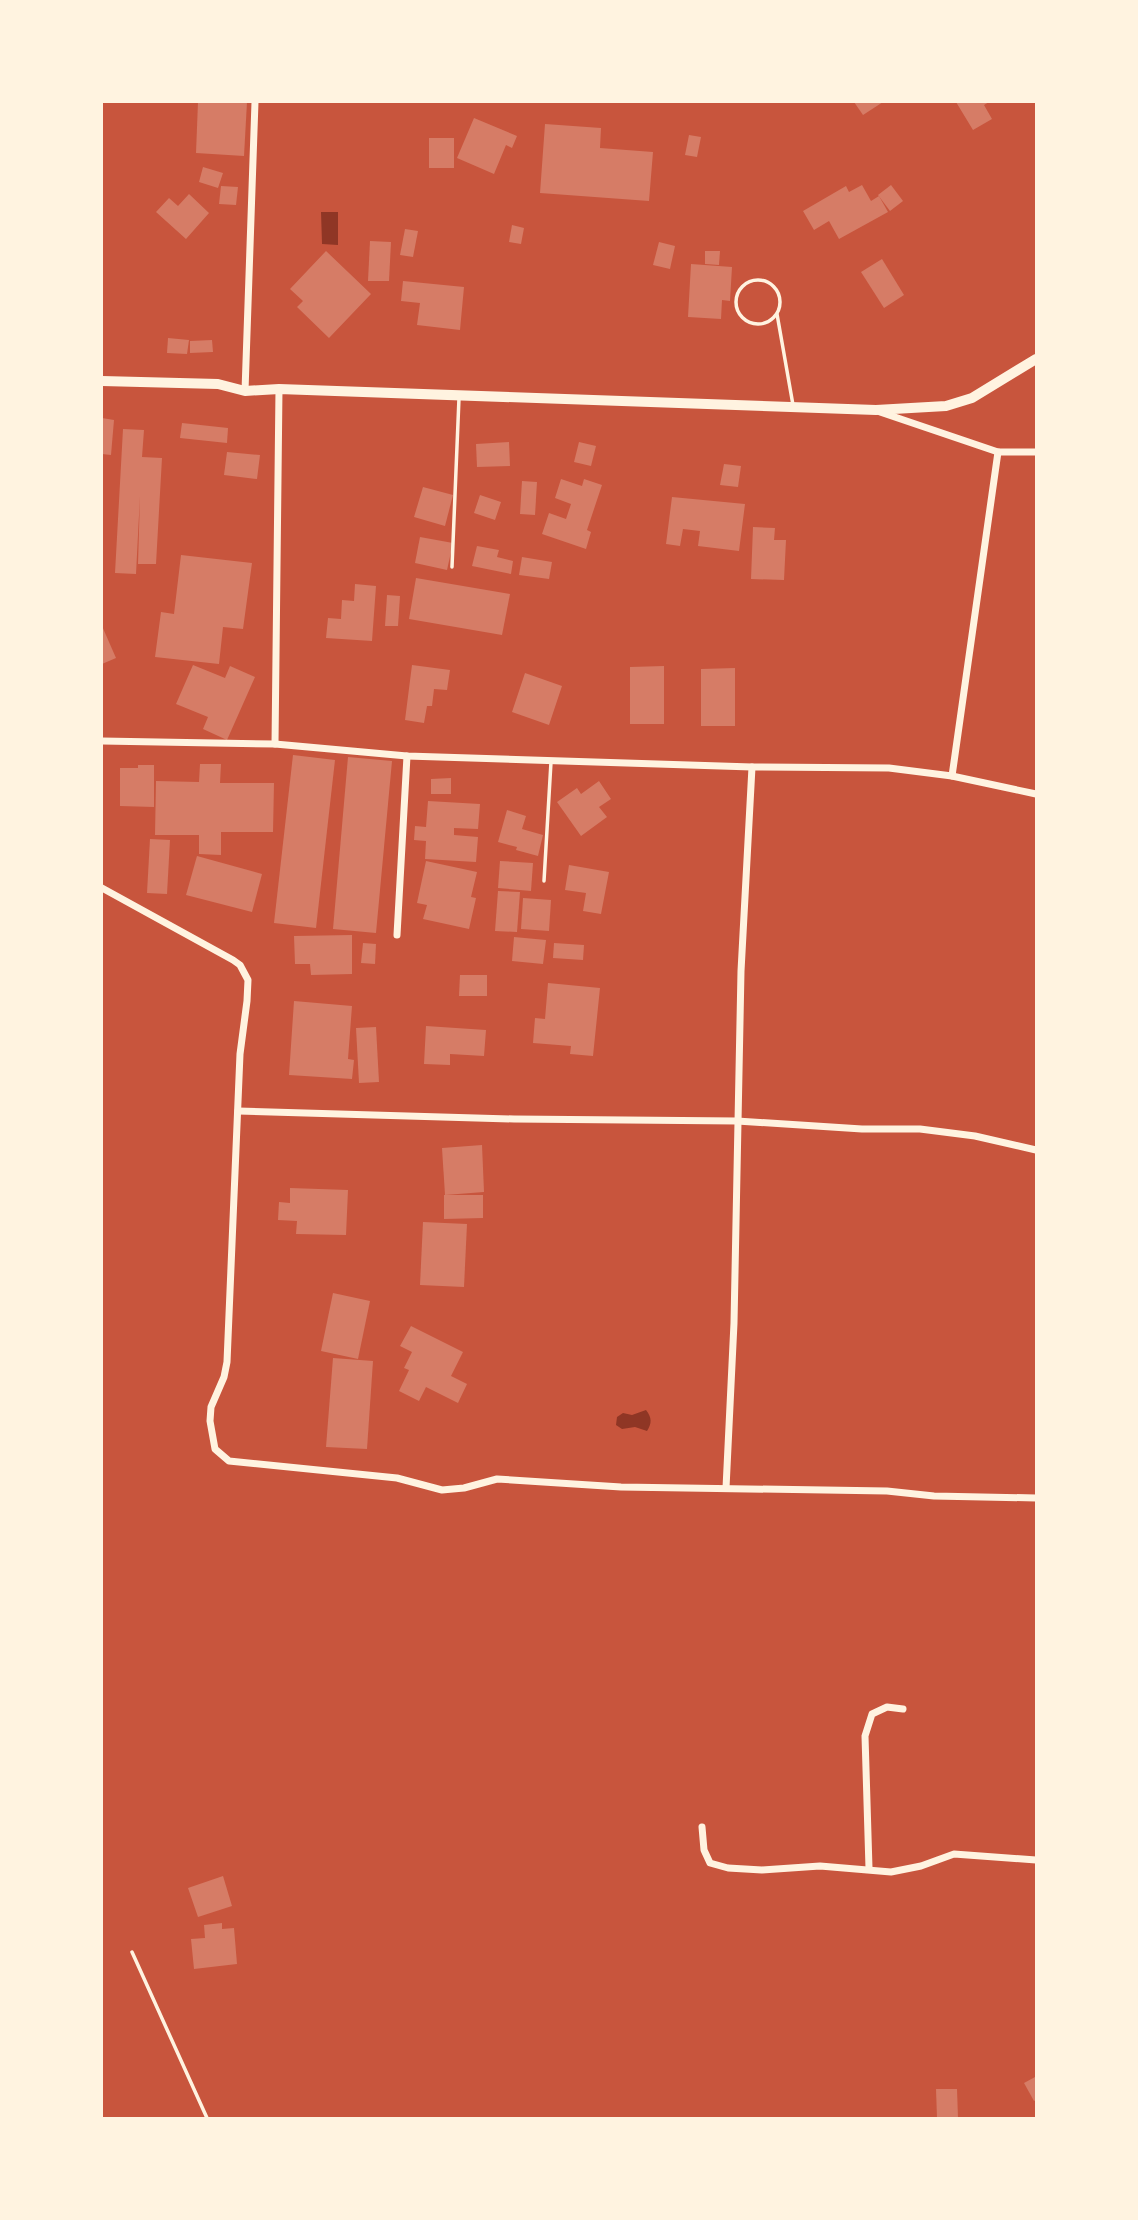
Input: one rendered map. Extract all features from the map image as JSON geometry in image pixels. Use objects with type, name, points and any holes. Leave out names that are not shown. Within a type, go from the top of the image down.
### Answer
[{"type":"main road","points":[[102,381],[218,384],[245,391],[279,389],[876,410],[946,406],[972,398],[1037,359]]},
{"type":"street","points":[[245,391],[255,102]]},
{"type":"street","points":[[275,744],[279,389]]},
{"type":"street","points":[[876,410],[998,452],[1037,452]]},
{"type":"street","points":[[952,776],[998,452]]},
{"type":"street","points":[[102,741],[275,744],[407,756],[752,767],[889,768],[952,776],[1037,794]]},
{"type":"street","points":[[397,935],[407,756]]},
{"type":"street","points":[[726,1488],[734,1323],[741,971],[752,767]]},
{"type":"street","points":[[102,888],[240,965],[247,981],[240,1054],[227,1362],[224,1377],[211,1407],[210,1421],[215,1449],[229,1461],[397,1478],[442,1490],[464,1488],[497,1479],[621,1487],[887,1491],[934,1496],[1037,1498]]},
{"type":"street","points":[[239,1111],[514,1119],[737,1121],[862,1129],[920,1129],[975,1136],[1037,1150]]},
{"type":"street","points":[[869,1868],[865,1737],[872,1714],[887,1707],[903,1709]]},
{"type":"street","points":[[702,1827],[704,1850],[710,1863],[728,1868],[762,1870],[820,1866],[869,1868],[891,1872],[920,1866],[954,1854],[1037,1860]]},
{"type":"lane","points":[[777,314],[768,322],[757,324],[746,321],[738,313],[736,301],[739,290],[747,282],[759,280],[770,283],[778,292],[780,303],[777,314],[793,407]]},
{"type":"lane","points":[[452,567],[459,396]]},
{"type":"lane","points":[[544,881],[551,760]]},
{"type":"lane","points":[[132,1952],[207,2119]]},
{"type":"shaded area","points":[[321,212],[338,212],[338,245],[322,244]]},
{"type":"shaded area","points":[[646,1410],[651,1420],[647,1431],[635,1427],[622,1429],[616,1425],[617,1417],[623,1413],[632,1415]]},
{"type":"building","points":[[198,102],[247,102],[244,156],[196,153]]},
{"type":"building","points":[[854,102],[883,102],[863,115]]},
{"type":"building","points":[[956,102],[989,102],[984,105],[992,119],[973,130]]},
{"type":"building","points":[[474,118],[517,136],[512,148],[506,145],[494,174],[457,158]]},
{"type":"building","points":[[545,124],[601,128],[600,148],[653,152],[649,201],[540,193]]},
{"type":"building","points":[[689,135],[701,137],[697,157],[685,155]]},
{"type":"building","points":[[429,138],[454,138],[454,168],[429,168]]},
{"type":"building","points":[[203,167],[223,173],[218,188],[199,182]]},
{"type":"building","points":[[862,185],[871,201],[879,196],[888,212],[839,239],[829,221],[814,230],[803,211],[846,186],[849,192]]},
{"type":"building","points":[[891,185],[903,201],[890,211],[878,195]]},
{"type":"building","points":[[221,186],[238,187],[236,205],[219,204]]},
{"type":"building","points":[[189,194],[209,213],[186,239],[156,212],[169,198],[178,206]]},
{"type":"building","points":[[512,225],[524,228],[521,244],[509,242]]},
{"type":"building","points":[[405,229],[418,231],[413,257],[400,255]]},
{"type":"building","points":[[370,241],[391,242],[389,281],[368,281]]},
{"type":"building","points":[[659,242],[675,246],[670,269],[653,265]]},
{"type":"building","points":[[326,251],[371,294],[329,338],[297,307],[303,301],[290,289]]},
{"type":"building","points":[[705,251],[720,251],[719,265],[705,264]]},
{"type":"building","points":[[882,259],[904,295],[884,308],[861,272]]},
{"type":"building","points":[[691,264],[732,267],[730,301],[722,300],[721,319],[688,317]]},
{"type":"building","points":[[403,281],[464,287],[460,330],[417,325],[420,303],[401,301]]},
{"type":"building","points":[[168,338],[189,340],[187,354],[167,353]]},
{"type":"building","points":[[212,340],[213,352],[190,353],[190,341]]},
{"type":"building","points":[[102,418],[114,420],[111,455],[102,454]]},
{"type":"building","points":[[182,423],[228,428],[227,443],[180,438]]},
{"type":"building","points":[[123,429],[144,430],[142,457],[162,458],[156,564],[138,564],[140,496],[136,574],[115,573]]},
{"type":"building","points":[[509,442],[510,466],[477,467],[476,444]]},
{"type":"building","points":[[579,442],[596,446],[591,466],[574,462]]},
{"type":"building","points":[[227,452],[260,455],[257,479],[224,475]]},
{"type":"building","points":[[724,464],[741,466],[738,487],[720,485]]},
{"type":"building","points":[[561,479],[582,486],[584,479],[602,485],[587,530],[591,532],[586,549],[542,534],[549,513],[566,519],[571,504],[555,498]]},
{"type":"building","points":[[522,481],[537,482],[535,515],[520,514]]},
{"type":"building","points":[[423,487],[453,495],[445,526],[414,517]]},
{"type":"building","points":[[480,495],[501,502],[495,520],[474,513]]},
{"type":"building","points":[[672,497],[745,504],[739,551],[698,546],[700,531],[683,529],[680,546],[666,544]]},
{"type":"building","points":[[753,527],[775,528],[774,540],[786,540],[784,580],[751,579]]},
{"type":"building","points":[[420,537],[453,543],[447,570],[415,563]]},
{"type":"building","points":[[477,546],[499,550],[497,557],[513,561],[511,574],[472,566]]},
{"type":"building","points":[[181,555],[252,563],[243,629],[223,627],[219,664],[155,657],[161,612],[174,614]]},
{"type":"building","points":[[522,557],[552,562],[549,579],[519,575]]},
{"type":"building","points":[[416,578],[510,594],[502,635],[409,619]]},
{"type":"building","points":[[355,584],[376,586],[372,641],[326,638],[328,618],[341,619],[342,600],[354,601]]},
{"type":"building","points":[[387,595],[400,596],[398,626],[385,626]]},
{"type":"building","points":[[102,626],[116,658],[102,664]]},
{"type":"building","points":[[193,665],[225,678],[230,666],[255,677],[227,740],[203,729],[208,717],[176,704]]},
{"type":"building","points":[[412,665],[450,670],[447,690],[434,689],[432,706],[427,706],[424,723],[405,720]]},
{"type":"building","points":[[664,666],[664,724],[630,724],[630,667]]},
{"type":"building","points":[[735,668],[735,726],[701,726],[701,669]]},
{"type":"building","points":[[525,673],[562,686],[549,725],[512,712]]},
{"type":"building","points":[[293,755],[335,760],[316,928],[274,923]]},
{"type":"building","points":[[348,757],[392,761],[376,933],[333,929]]},
{"type":"building","points":[[200,764],[221,764],[220,783],[274,783],[273,832],[221,832],[221,855],[199,854],[199,835],[155,835],[156,781],[199,782]]},
{"type":"building","points":[[138,765],[154,765],[154,807],[120,806],[120,768],[138,768]]},
{"type":"building","points":[[451,778],[451,794],[431,794],[431,779]]},
{"type":"building","points":[[599,781],[611,799],[599,807],[607,817],[581,836],[557,802],[577,788],[581,794]]},
{"type":"building","points":[[428,801],[480,804],[478,829],[454,828],[454,835],[478,837],[476,862],[425,859],[426,841],[414,840],[415,826],[426,827]]},
{"type":"building","points":[[507,810],[526,816],[522,829],[543,835],[538,856],[498,842]]},
{"type":"building","points":[[150,839],[170,840],[167,894],[147,893]]},
{"type":"building","points":[[197,856],[262,874],[252,912],[186,895]]},
{"type":"building","points":[[426,861],[477,872],[471,897],[476,898],[469,929],[423,919],[427,905],[417,903]]},
{"type":"building","points":[[500,861],[533,863],[531,891],[498,888]]},
{"type":"building","points":[[569,865],[609,872],[601,914],[583,911],[586,893],[565,890]]},
{"type":"building","points":[[498,891],[520,892],[517,932],[495,931]]},
{"type":"building","points":[[523,898],[551,900],[549,931],[521,929]]},
{"type":"building","points":[[352,935],[352,974],[311,975],[310,964],[295,964],[294,936]]},
{"type":"building","points":[[514,937],[546,940],[543,964],[512,961]]},
{"type":"building","points":[[363,943],[376,944],[375,964],[361,963]]},
{"type":"building","points":[[554,943],[584,945],[583,960],[553,958]]},
{"type":"building","points":[[460,975],[487,975],[487,996],[459,996]]},
{"type":"building","points":[[548,983],[600,988],[593,1056],[570,1054],[571,1046],[533,1043],[535,1018],[545,1019]]},
{"type":"building","points":[[294,1001],[352,1006],[348,1059],[354,1060],[352,1079],[289,1075]]},
{"type":"building","points":[[426,1026],[486,1030],[484,1056],[450,1054],[450,1065],[424,1064]]},
{"type":"building","points":[[376,1027],[379,1082],[359,1083],[356,1028]]},
{"type":"building","points":[[482,1145],[484,1192],[445,1195],[442,1148]]},
{"type":"building","points":[[290,1188],[348,1190],[346,1235],[296,1234],[297,1221],[278,1220],[279,1202],[290,1203]]},
{"type":"building","points":[[444,1195],[483,1195],[483,1218],[444,1219]]},
{"type":"building","points":[[423,1222],[467,1224],[464,1287],[420,1285]]},
{"type":"building","points":[[333,1293],[370,1301],[358,1359],[321,1351]]},
{"type":"building","points":[[411,1326],[463,1352],[451,1376],[467,1384],[458,1403],[426,1387],[419,1401],[399,1391],[409,1370],[404,1368],[412,1352],[400,1346]]},
{"type":"building","points":[[333,1358],[373,1361],[367,1449],[326,1447]]},
{"type":"building","points":[[223,1876],[232,1906],[198,1917],[188,1888]]},
{"type":"building","points":[[222,1923],[222,1929],[234,1928],[237,1964],[194,1969],[191,1939],[205,1938],[204,1925]]},
{"type":"building","points":[[1035,2077],[1036,2100],[1034,2101],[1024,2083]]},
{"type":"building","points":[[936,2089],[957,2089],[958,2118],[937,2118]]}]
